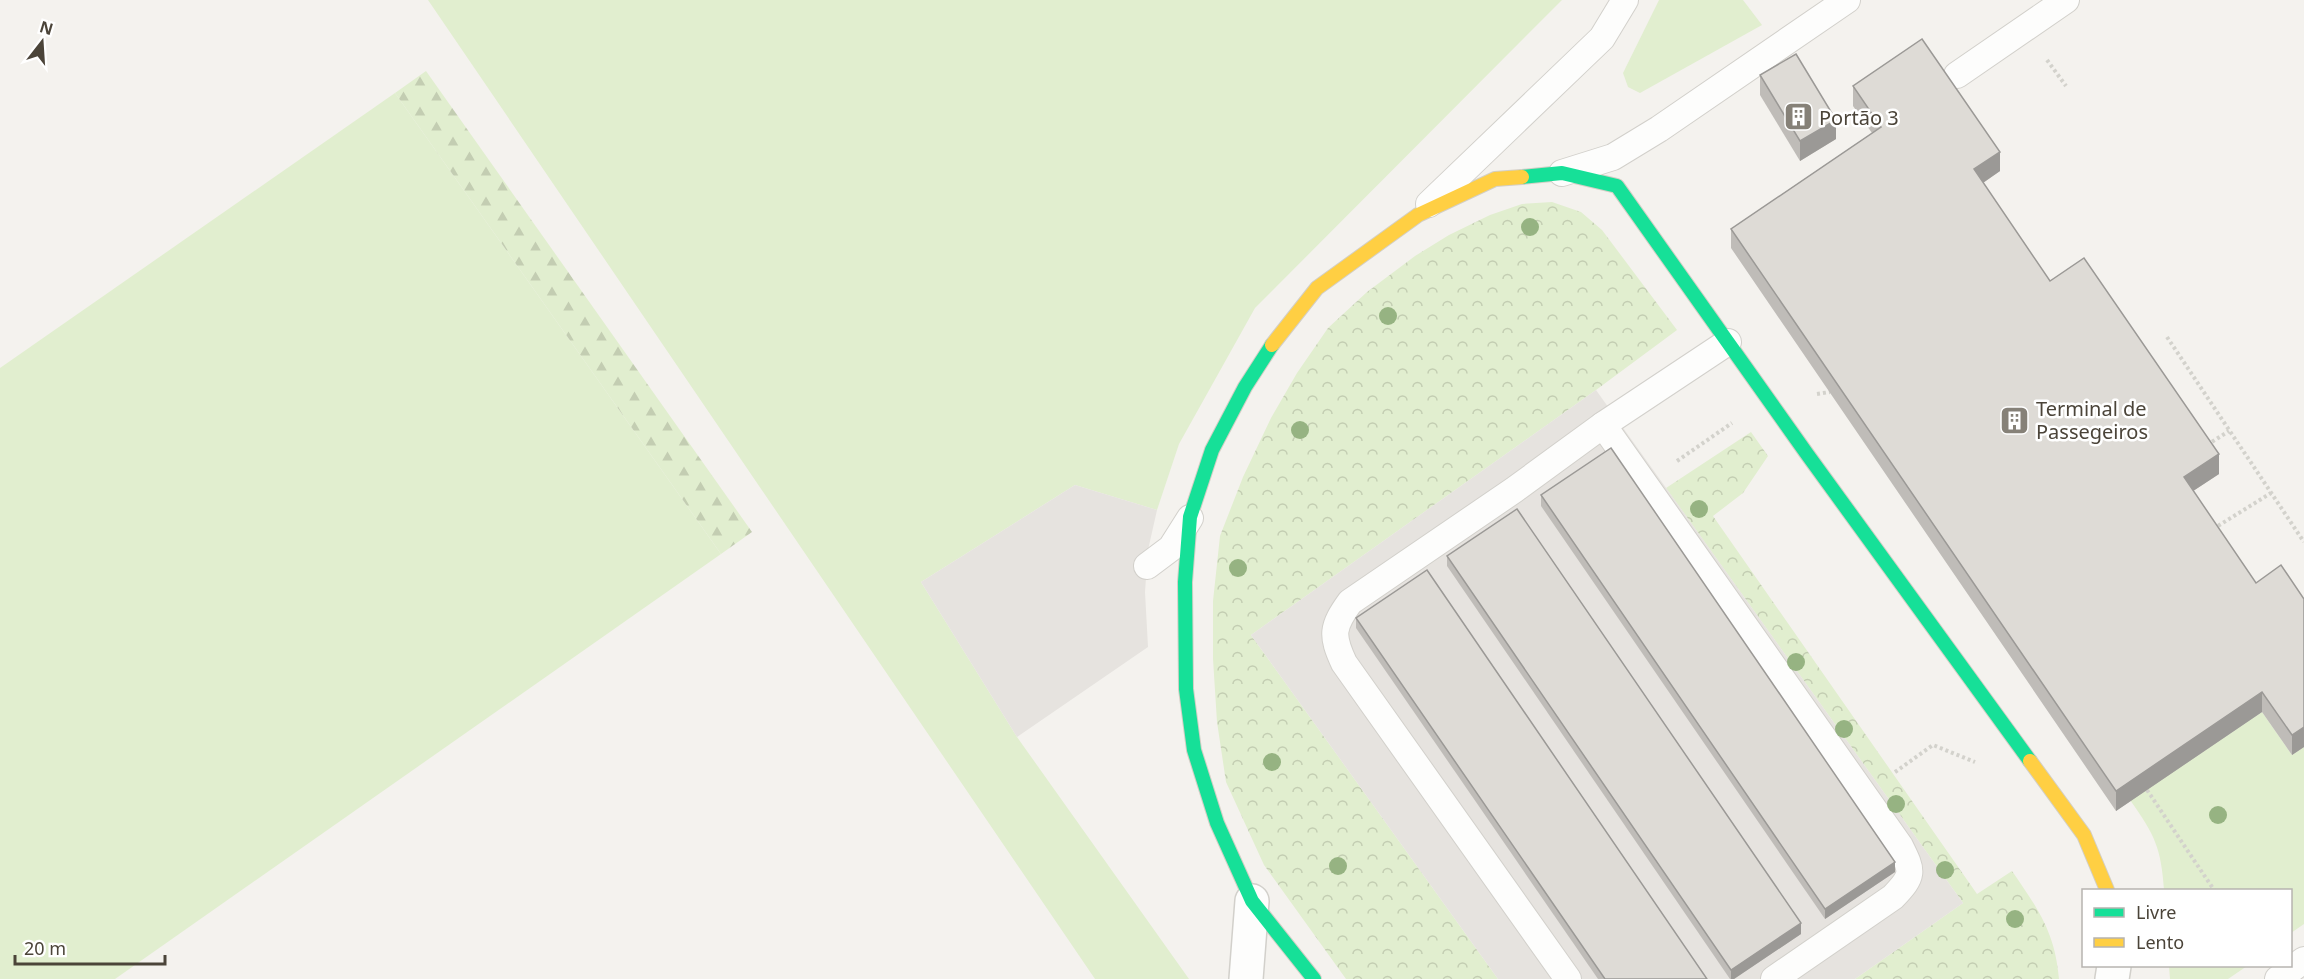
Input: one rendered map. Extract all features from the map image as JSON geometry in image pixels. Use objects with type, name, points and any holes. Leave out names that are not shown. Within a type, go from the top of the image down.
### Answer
[{"type":"street","points":[[1314,979],[1252,901],[1217,824],[1194,750],[1186,689],[1185,582],[1190,517],[1212,450],[1245,387],[1277,337],[1317,288],[1418,215],[1495,179],[1562,173],[1617,186],[2084,835],[2106,889]]},
{"type":"street","points":[[1246,979],[1252,901]]},
{"type":"lane","points":[[1418,215],[1602,38],[1625,0]]},
{"type":"lane","points":[[1562,173],[1613,157],[1659,129],[1847,0]]},
{"type":"lane","points":[[1957,75],[2066,0]]},
{"type":"lane","points":[[1568,979],[1344,663],[1334,641],[1336,621],[1350,602],[1514,490],[1602,425],[1728,342]]},
{"type":"lane","points":[[1602,425],[1864,794],[1900,846],[1910,867],[1907,882],[1893,897],[1774,979]]},
{"type":"lane","points":[[1147,566],[1171,548],[1190,517]]},
{"type":"lane","points":[[2278,979],[2304,960]]},
{"type":"path","points":[[2167,337],[2304,542]]},
{"type":"path","points":[[2201,448],[2229,431]]},
{"type":"path","points":[[2208,532],[2271,493]]},
{"type":"path","points":[[1864,794],[1933,745],[1979,764]]},
{"type":"path","points":[[2147,790],[2213,889]]},
{"type":"green space","points":[[428,0],[1562,0],[1255,308],[1179,444],[1157,510],[1075,485],[921,582],[1017,737],[1189,979],[1095,979]]},
{"type":"green space","points":[[1659,0],[1743,0],[1762,25],[1640,93],[1628,87],[1623,73]]},
{"type":"green space","points":[[426,71],[752,532],[721,554],[395,93]]},
{"type":"green space","points":[[395,93],[721,554],[115,979],[0,979],[0,368]]},
{"type":"green space","points":[[1552,202],[1581,212],[1602,230],[1677,330],[1251,635],[1498,979],[1346,979],[1264,865],[1226,782],[1217,722],[1213,659],[1213,601],[1220,536],[1243,477],[1271,418],[1297,373],[1328,328],[1367,292],[1415,256],[1449,235],[1490,215],[1522,204]]},
{"type":"green space","points":[[1751,432],[1768,456],[1743,493],[1713,516],[1977,894],[2012,871],[2044,922],[2054,948],[2059,979],[1855,979],[1963,903],[1666,488]]},
{"type":"green space","points":[[2262,712],[2292,755],[2304,747],[2304,924],[2292,932],[2292,889],[2164,889],[2159,852],[2151,833],[2130,800]]},
{"type":"green space","points":[[2169,967],[2246,967],[2228,979],[2170,979]]},
{"type":"shaded area","points":[[1596,390],[1963,903],[1855,979],[1498,979],[1251,635]]},
{"type":"shaded area","points":[[1075,485],[1157,510],[1148,550],[1145,592],[1148,647],[1017,737],[921,582]]},
{"type":"building","name":"Terminal de Passegeiros","points":[[1922,39],[2000,152],[1974,169],[2050,281],[2084,258],[2219,454],[2184,477],[2256,583],[2281,565],[2304,599],[2304,727],[2292,735],[2262,692],[2116,791],[1731,229],[1881,127],[1853,86]]},
{"type":"building","points":[[1796,54],[1836,120],[1800,141],[1760,75]]},
{"type":"building","points":[[1611,448],[1895,862],[1825,909],[1541,495]]},
{"type":"building","points":[[1517,509],[1801,923],[1731,970],[1447,556]]},
{"type":"building","points":[[1427,570],[1707,979],[1605,979],[1356,618]]},
{"type":"traffic: fast","points":[[1522,177],[1562,173],[1617,186],[1807,454],[2030,761]]},
{"type":"traffic: fast","points":[[1272,345],[1245,387],[1212,450],[1190,517],[1185,582],[1186,689],[1194,750],[1217,823],[1252,901],[1314,979]]},
{"type":"traffic: slow","points":[[1272,345],[1317,288],[1418,215],[1495,179],[1522,177]]},
{"type":"traffic: slow","points":[[2030,761],[2084,835],[2107,889]]},
{"type":"place","name":"Portão 3","points":[[1798,117]]},
{"type":"place","name":"Terminal de Passegeiros","points":[[2015,420]]}]
